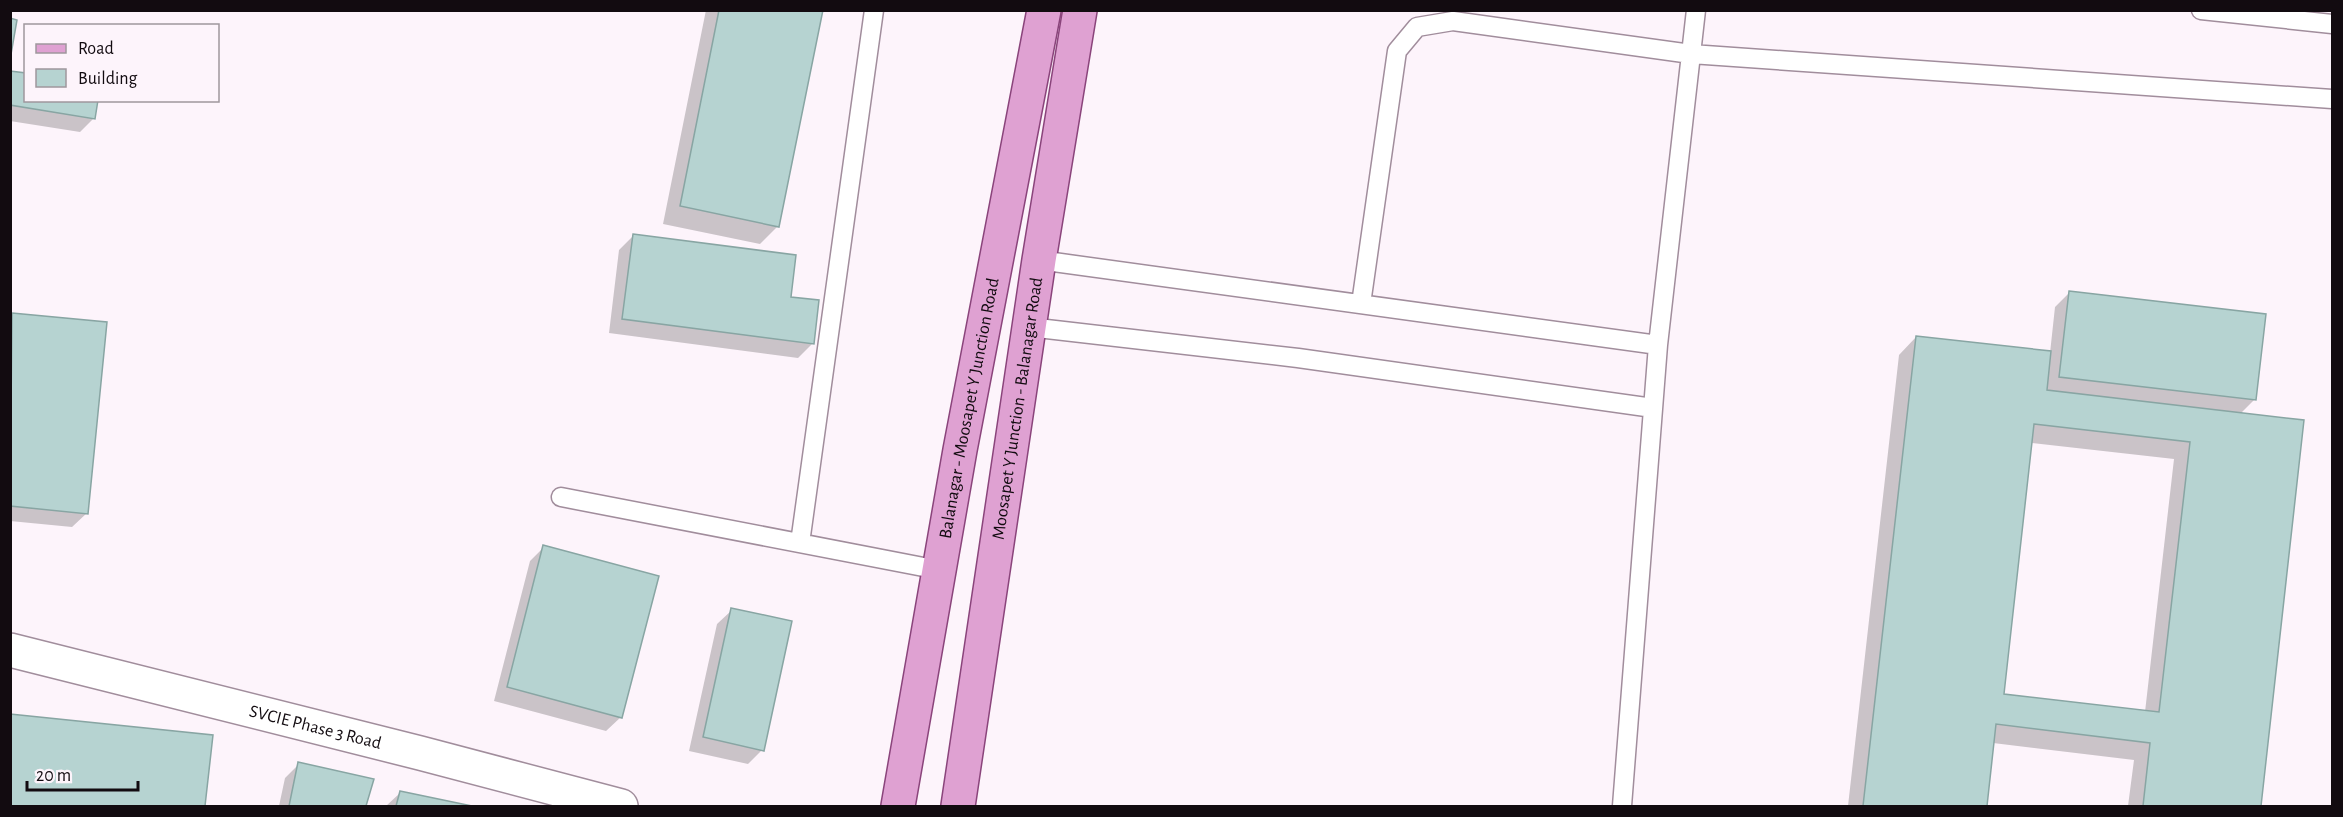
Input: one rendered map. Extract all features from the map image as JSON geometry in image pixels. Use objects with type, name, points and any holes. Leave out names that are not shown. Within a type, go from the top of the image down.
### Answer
[{"type":"main road","name":"Balanagar - Moosapet Y Junction Road","points":[[898,807],[939,570],[1044,10]]},
{"type":"main road","name":"Moosapet Y Junction - Balanagar Road","points":[[958,807],[1039,260],[1080,10]]},
{"type":"street","name":"SVCIE Phase 3 Road","points":[[10,650],[420,753],[621,807]]},
{"type":"lane","points":[[800,543],[874,10]]},
{"type":"lane","points":[[1622,807],[1658,345],[1696,10]]},
{"type":"lane","points":[[2201,10],[2332,24]]},
{"type":"lane","points":[[1361,304],[1397,51],[1417,27],[1453,21],[1691,54],[2332,99]]},
{"type":"lane","points":[[1039,260],[1658,345]]},
{"type":"lane","points":[[1029,327],[1298,358],[1653,408]]},
{"type":"lane","points":[[561,497],[939,570]]},
{"type":"building","points":[[719,10],[823,10],[779,227],[680,206]]},
{"type":"building","points":[[10,18],[17,20],[10,60]]},
{"type":"building","points":[[10,71],[24,73],[24,102],[98,102],[95,119],[10,105]]},
{"type":"building","points":[[633,234],[796,255],[791,297],[819,300],[814,344],[622,319]]},
{"type":"building","points":[[2069,291],[2266,314],[2256,400],[2059,377]]},
{"type":"building","points":[[12,313],[107,322],[88,514],[10,506]]},
{"type":"building","points":[[1916,336],[2051,351],[2047,390],[2304,420],[2261,806],[2143,806],[2150,743],[1996,724],[1987,806],[1863,806]],"holes":[[[2034,424],[2190,442],[2159,712],[2004,694]]]},
{"type":"building","points":[[543,545],[659,576],[622,718],[507,687]]},
{"type":"building","points":[[731,608],[792,621],[764,751],[703,737]]},
{"type":"building","points":[[10,714],[213,735],[205,806],[10,806]]},
{"type":"building","points":[[298,762],[374,779],[366,806],[289,806]]},
{"type":"building","points":[[400,791],[472,806],[396,806]]}]
